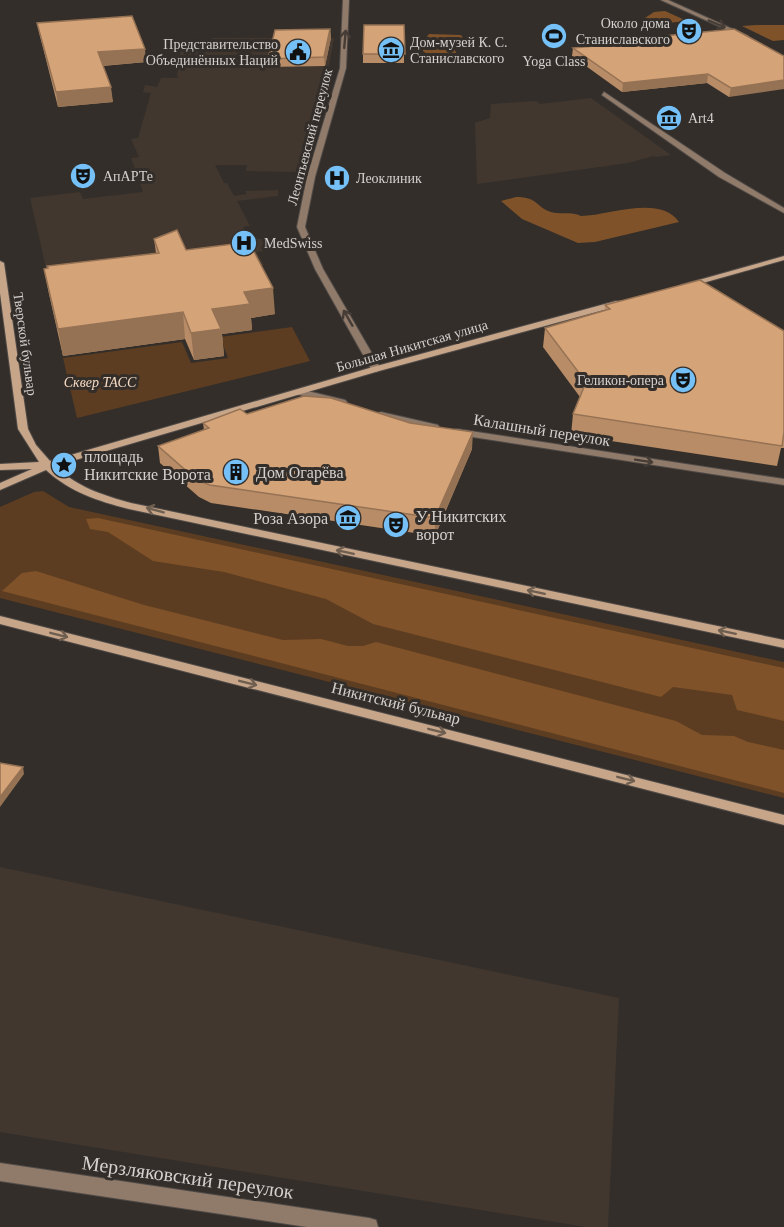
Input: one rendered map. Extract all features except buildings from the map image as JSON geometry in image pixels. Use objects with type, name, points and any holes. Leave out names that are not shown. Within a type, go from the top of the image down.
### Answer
[{"type":"main road","points":[[677,287],[782,260]]},
{"type":"main road","name":"Тверской бульвар","points":[[0,263],[23,429],[28,441],[48,465]]},
{"type":"main road","name":"Большая Никитская улица","points":[[48,465],[376,369],[632,300]]},
{"type":"main road","points":[[0,487],[48,465]]},
{"type":"main road","points":[[0,467],[48,465],[72,486],[191,520],[784,644]]},
{"type":"main road","name":"Никитский бульвар","points":[[0,620],[784,820]]},
{"type":"street","name":"Леонтьевский переулок","points":[[346,0],[343,68],[311,177],[301,227],[319,269],[376,369]]},
{"type":"street","points":[[664,0],[755,41]]},
{"type":"street","points":[[604,94],[722,175],[784,211]]},
{"type":"street","name":"Калашный переулок","points":[[299,392],[412,423],[488,438],[784,482]]},
{"type":"street","name":"Мерзляковский переулок","points":[[0,1172],[369,1227]]},
{"type":"shaded area","points":[[665,11],[687,21],[656,24],[645,18],[654,12]]},
{"type":"shaded area","points":[[784,25],[784,40],[773,41],[742,26]]},
{"type":"shaded area","points":[[429,34],[461,35],[463,38],[450,41],[458,56],[456,59],[432,58],[423,51],[423,45],[417,42]]},
{"type":"shaded area","points":[[212,38],[334,38],[329,66],[300,172],[246,171],[247,165],[215,165],[234,196],[247,194],[245,191],[278,190],[278,196],[237,201],[250,226],[243,227],[250,240],[266,238],[272,250],[257,252],[264,265],[251,267],[275,314],[247,318],[252,330],[215,335],[224,356],[194,360],[185,339],[63,356],[49,294],[52,294],[30,198],[80,192],[83,199],[143,192],[131,158],[139,157],[131,139],[138,138],[151,93],[143,92],[145,85],[157,87],[161,78],[179,78],[177,76],[182,41],[211,41]]},
{"type":"shaded area","points":[[591,98],[671,155],[477,184],[475,123],[490,118],[491,104],[536,101],[540,104]]},
{"type":"shaded area","points":[[516,197],[533,200],[546,210],[555,213],[581,216],[647,208],[659,209],[670,214],[679,222],[595,242],[578,243],[522,219],[501,201]]},
{"type":"shaded area","points":[[98,518],[784,668],[784,721],[737,710],[732,695],[673,687],[661,697],[373,624],[326,599],[224,572],[153,561],[108,532],[90,529],[86,519]]},
{"type":"shaded area","points":[[36,571],[144,605],[283,640],[321,639],[348,646],[363,646],[376,642],[676,721],[702,735],[734,736],[748,742],[784,750],[784,793],[2,591],[22,573]]},
{"type":"shaded area","points":[[0,867],[619,998],[608,1227],[586,1227],[0,1132]]},
{"type":"green space","name":"Сквер ТАСС","points":[[292,327],[310,361],[77,418],[63,358],[182,342],[191,363],[228,358],[220,337]]},
{"type":"green space","points":[[43,491],[69,507],[784,662],[784,798],[0,598],[0,507],[34,492]]},
{"type":"place","name":"Около дома Станиславского","points":[[689,31]]},
{"type":"place","name":"Yoga Class","points":[[554,36]]},
{"type":"place","name":"Дом-музей К. С. Станиславского","points":[[391,50]]},
{"type":"place","name":"Представительство Объединённых Наций","points":[[298,52]]},
{"type":"place","name":"Art4","points":[[669,118]]},
{"type":"place","name":"АпАРТе","points":[[83,176]]},
{"type":"place","name":"Леоклиник","points":[[337,178]]},
{"type":"place","name":"MedSwiss","points":[[244,243]]},
{"type":"place","name":"Геликон-опера","points":[[683,380]]},
{"type":"place","name":"площадь Никитские Ворота","points":[[64,465]]},
{"type":"place","name":"Дом Огарёва","points":[[236,472]]},
{"type":"place","name":"Роза Азора","points":[[348,518]]},
{"type":"place","name":"У Никитских ворот","points":[[396,525]]}]
